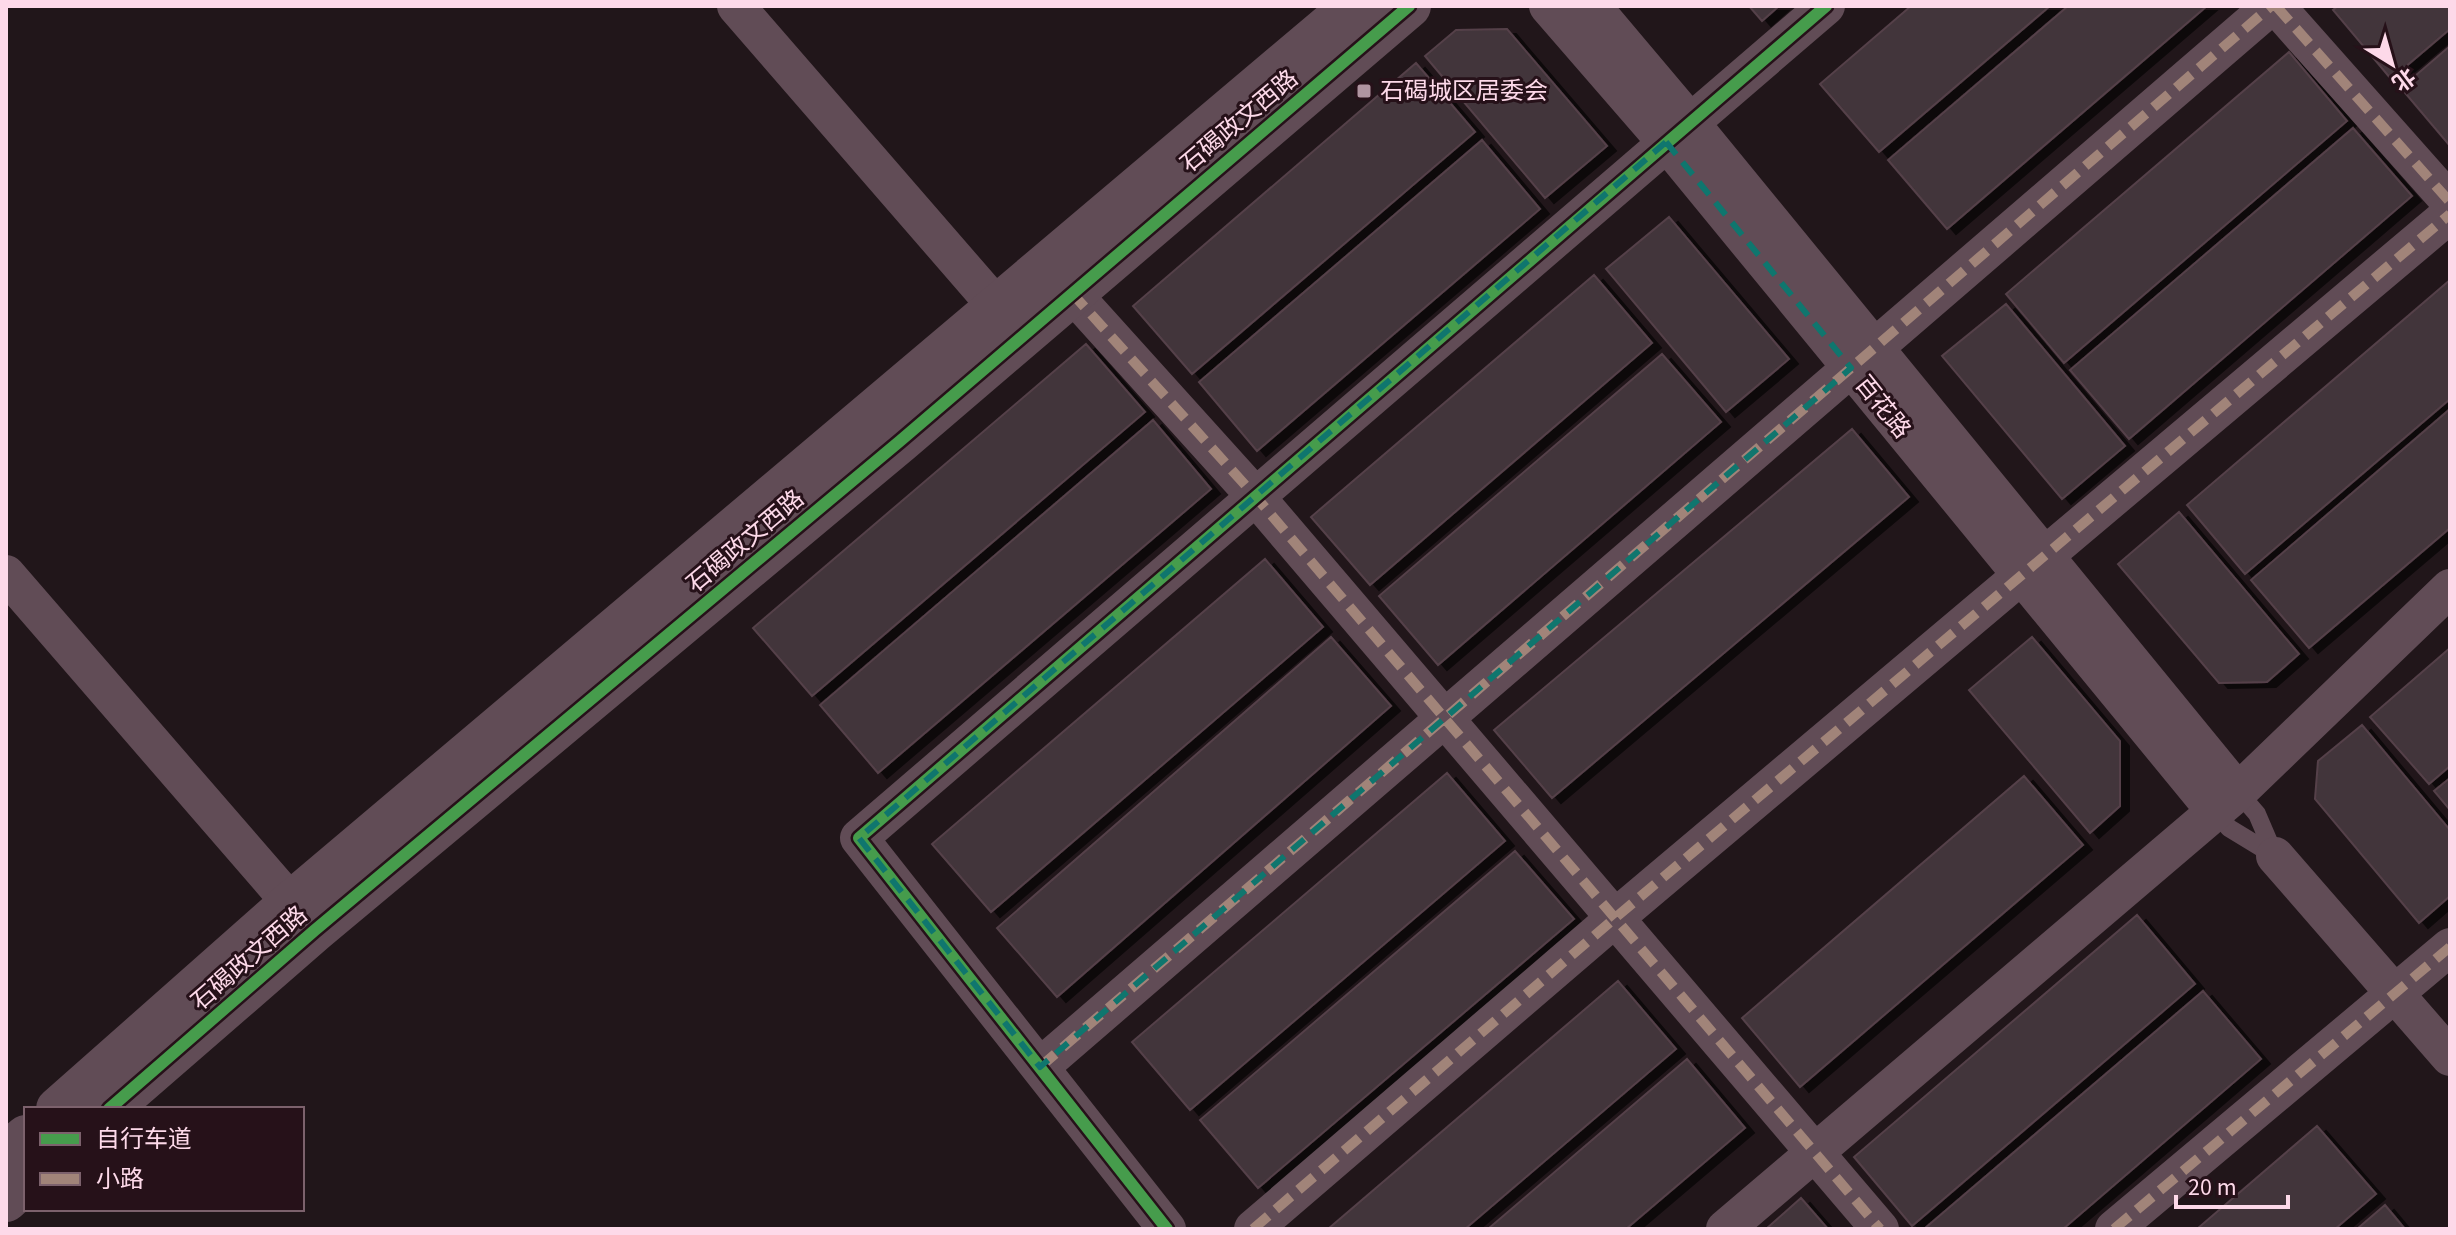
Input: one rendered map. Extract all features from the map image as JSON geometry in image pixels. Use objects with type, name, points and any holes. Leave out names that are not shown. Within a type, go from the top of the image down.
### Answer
[{"type":"street","points":[[736,6],[998,308]]},
{"type":"street","name":"石碣政文西路","points":[[60,1107],[291,903],[1353,6]]},
{"type":"street","name":"石碣政文西路","points":[[111,1107],[303,940],[900,441],[1409,6]]},
{"type":"street","name":"百花路","points":[[1548,6],[1678,132]]},
{"type":"street","name":"百花路","points":[[1592,6],[1678,132],[2227,801]]},
{"type":"street","points":[[1167,1229],[859,838],[1826,6]]},
{"type":"street","points":[[1040,1067],[2274,6],[2450,202]]},
{"type":"street","points":[[1253,1229],[1615,918],[2450,214]]},
{"type":"street","points":[[1071,292],[1256,497],[1880,1229]]},
{"type":"street","points":[[6,574],[291,903]]},
{"type":"street","points":[[1725,1229],[2227,801],[2450,588]]},
{"type":"street","points":[[2275,856],[2450,1057]]},
{"type":"street","points":[[2114,1229],[2450,947]]},
{"type":"street","points":[[6,1154],[24,1139]]},
{"type":"street","points":[[6,1200],[24,1184]]},
{"type":"lane","points":[[2227,801],[2257,814],[2275,856],[2229,828],[2227,801]]},
{"type":"highlighted area","points":[[1666,142],[1851,368],[1040,1067],[859,838]]},
{"type":"building","points":[[1749,6],[1779,6],[1762,21]]},
{"type":"building","points":[[1911,6],[2050,6],[1879,152],[1820,84]]},
{"type":"building","points":[[2068,6],[2207,6],[1947,229],[1888,160]]},
{"type":"building","points":[[2338,6],[2450,6],[2450,29],[2391,79],[2333,10]]},
{"type":"building","points":[[1507,29],[1607,146],[1545,198],[1425,56],[1456,30]]},
{"type":"building","points":[[2450,46],[2450,146],[2401,88]]},
{"type":"building","points":[[2289,52],[2347,121],[2064,363],[2006,294]]},
{"type":"building","points":[[1416,63],[1475,132],[1192,374],[1133,306]]},
{"type":"building","points":[[2353,128],[2412,196],[2129,439],[2070,370]]},
{"type":"building","points":[[1482,140],[1540,209],[1257,451],[1199,382]]},
{"type":"building","points":[[1669,217],[1789,359],[1726,412],[1606,269]]},
{"type":"building","points":[[1594,275],[1652,343],[1370,585],[1311,517]]},
{"type":"building","points":[[2450,280],[2450,399],[2245,574],[2187,505]]},
{"type":"building","points":[[2006,304],[2125,446],[2062,499],[1942,356]]},
{"type":"building","points":[[1086,344],[1145,412],[812,696],[753,628]]},
{"type":"building","points":[[1662,354],[1721,422],[1438,665],[1379,596]]},
{"type":"building","points":[[2450,409],[2450,528],[2309,648],[2251,580]]},
{"type":"building","points":[[1153,420],[1211,489],[878,773],[820,705]]},
{"type":"building","points":[[1852,429],[1909,497],[1552,798],[1494,730]]},
{"type":"building","points":[[2179,512],[2299,654],[2267,682],[2219,683],[2118,564]]},
{"type":"building","points":[[1265,559],[1323,627],[991,912],[932,844]]},
{"type":"building","points":[[1331,637],[1391,706],[1057,997],[997,928]]},
{"type":"building","points":[[2032,637],[2120,741],[2120,806],[2090,833],[1969,690]]},
{"type":"building","points":[[2450,648],[2450,766],[2429,784],[2370,717]]},
{"type":"building","points":[[2362,725],[2450,830],[2450,896],[2419,923],[2315,799],[2318,761]]},
{"type":"building","points":[[1447,773],[1505,841],[1190,1110],[1132,1042]]},
{"type":"building","points":[[2024,776],[2083,845],[1800,1087],[1742,1018]]},
{"type":"building","points":[[2450,778],[2450,810],[2434,791]]},
{"type":"building","points":[[1515,851],[1574,919],[1258,1188],[1200,1120]]},
{"type":"building","points":[[2137,915],[2195,984],[1912,1226],[1854,1157]]},
{"type":"building","points":[[1618,981],[1676,1049],[1465,1229],[1328,1229]]},
{"type":"building","points":[[2203,991],[2261,1059],[2063,1229],[1924,1229]]},
{"type":"building","points":[[1687,1059],[1745,1128],[1626,1229],[1488,1229]]},
{"type":"building","points":[[2317,1126],[2376,1194],[2335,1229],[2197,1229]]},
{"type":"building","points":[[1801,1198],[1828,1229],[1766,1229]]},
{"type":"building","points":[[2385,1205],[2405,1229],[2357,1229]]},
{"type":"marked path","points":[[1040,1067],[2271,6]]},
{"type":"marked path","points":[[2276,6],[2450,202]]},
{"type":"marked path","points":[[1253,1229],[1615,918],[2450,214]]},
{"type":"marked path","points":[[1071,292],[1256,497],[1880,1229]]},
{"type":"marked path","points":[[2114,1229],[2450,947]]},
{"type":"cycle path","points":[[111,1107],[315,930],[900,441],[1409,6]]},
{"type":"cycle path","points":[[1167,1229],[859,838],[1826,6]]},
{"type":"place","name":"石碣城区居委会","points":[[1364,91]]}]
